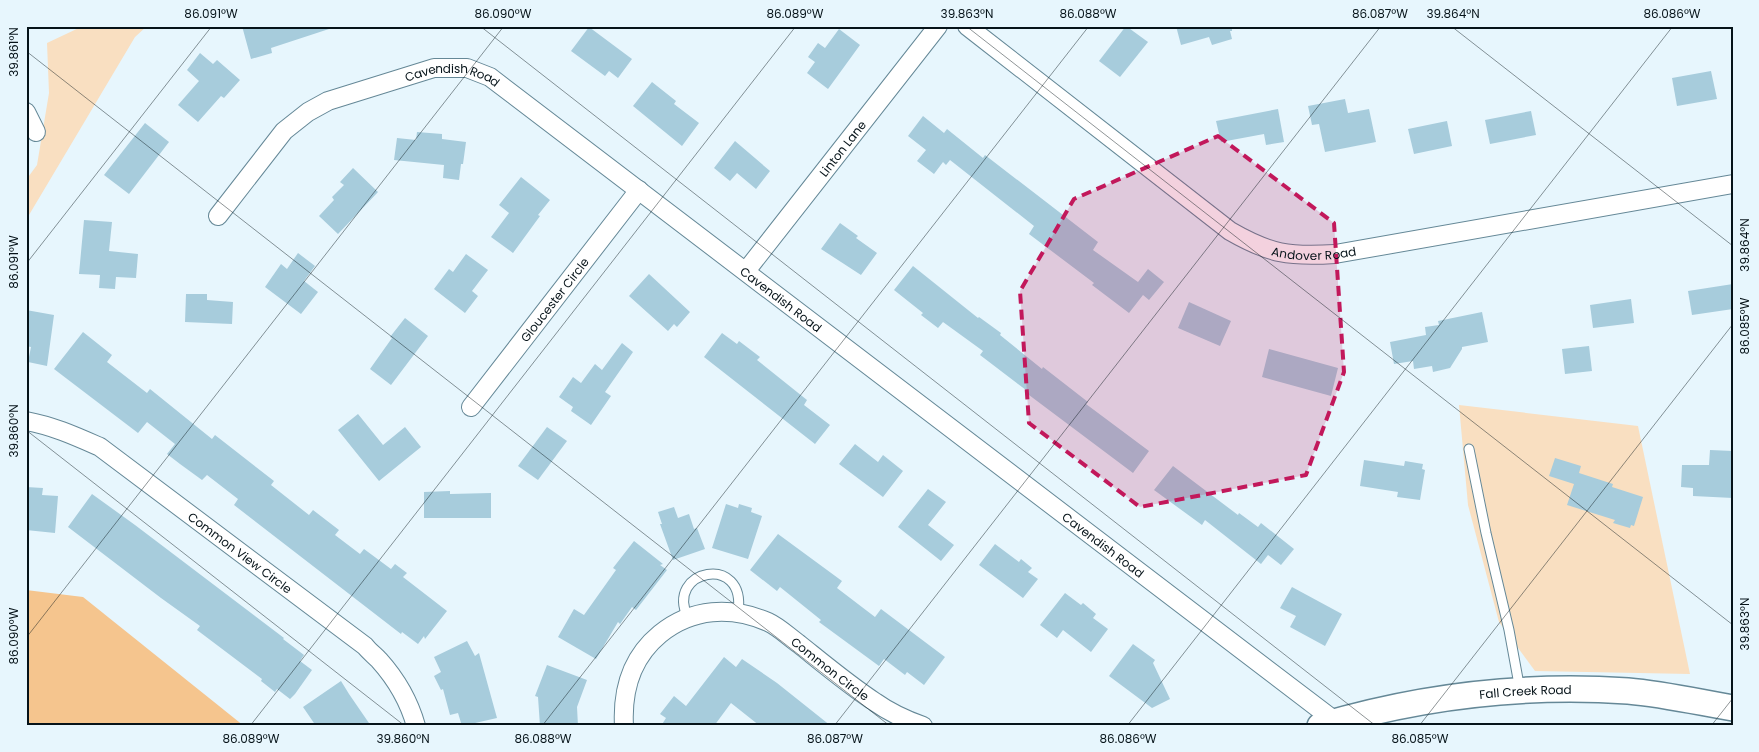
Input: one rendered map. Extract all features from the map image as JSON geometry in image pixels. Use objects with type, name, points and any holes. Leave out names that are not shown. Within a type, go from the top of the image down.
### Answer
[{"type":"main road","name":"Fall Creek Road","points":[[1328,724],[1411,703],[1469,694],[1520,690],[1628,691],[1733,708]]},
{"type":"street","name":"Linton Lane","points":[[746,271],[938,26]]},
{"type":"street","name":"Andover Road","points":[[966,26],[1230,231],[1252,244],[1276,252],[1309,257],[1335,254],[1733,184]]},
{"type":"street","name":"Cavendish Road","points":[[218,216],[289,126],[308,112],[328,101],[417,72],[442,67],[467,68],[498,81],[746,271],[1328,724]]},
{"type":"street","points":[[26,112],[36,132]]},
{"type":"street","name":"Gloucester Circle","points":[[471,407],[639,190]]},
{"type":"street","name":"Common View Circle","points":[[26,421],[68,432],[100,447],[365,646],[399,684],[410,707],[416,726]]},
{"type":"street","name":"Common Circle","points":[[624,726],[625,691],[630,674],[647,646],[672,625],[688,618],[712,612],[738,612],[776,627],[875,702],[897,715],[923,726]]},
{"type":"lane","points":[[1469,449],[1486,533],[1509,630],[1520,690]]},
{"type":"lane","points":[[688,618],[684,603],[686,590],[690,583],[698,577],[709,573],[723,576],[734,585],[739,598],[738,612]]},
{"type":"highlighted area","points":[[1218,136],[1334,223],[1344,372],[1306,475],[1140,507],[1029,423],[1020,291],[1074,199]]},
{"type":"shaded area","points":[[83,26],[147,26],[135,37],[26,220],[26,180],[37,165],[49,93],[47,43]]},
{"type":"shaded area","points":[[1459,405],[1638,426],[1690,674],[1535,671],[1499,622],[1468,505]]},
{"type":"shaded area","points":[[26,590],[83,597],[244,726],[26,726]]},
{"type":"building","points":[[242,26],[328,26],[329,29],[271,48],[272,53],[251,59]]},
{"type":"building","points":[[1126,26],[1148,42],[1120,77],[1099,61]]},
{"type":"building","points":[[1176,26],[1232,26],[1232,31],[1230,31],[1232,39],[1212,45],[1209,37],[1181,45]]},
{"type":"building","points":[[589,27],[632,59],[618,78],[609,71],[605,76],[571,51]]},
{"type":"building","points":[[839,29],[860,45],[828,89],[807,73],[815,62],[808,57],[818,43],[825,48]]},
{"type":"building","points":[[200,53],[213,64],[217,60],[240,80],[224,98],[221,96],[198,122],[178,105],[199,81],[187,70]]},
{"type":"building","points":[[1711,71],[1717,99],[1677,106],[1672,78]]},
{"type":"building","points":[[652,82],[676,101],[674,104],[699,123],[682,146],[633,106]]},
{"type":"building","points":[[1345,99],[1348,113],[1369,109],[1376,142],[1325,152],[1319,124],[1312,125],[1308,106]]},
{"type":"building","points":[[1278,109],[1284,142],[1266,145],[1264,134],[1221,142],[1216,121]]},
{"type":"building","points":[[1531,111],[1536,135],[1490,144],[1485,120]]},
{"type":"building","points":[[923,116],[944,133],[947,129],[983,158],[985,155],[1098,242],[1093,250],[1138,282],[1148,269],[1164,282],[1149,300],[1143,295],[1129,313],[1092,285],[1094,283],[1029,234],[1034,226],[950,160],[946,165],[943,162],[934,174],[917,161],[926,150],[908,136]]},
{"type":"building","points":[[1447,121],[1452,146],[1414,154],[1408,129]]},
{"type":"building","points":[[145,123],[169,142],[129,194],[104,175]]},
{"type":"building","points":[[417,132],[442,134],[442,139],[466,142],[459,180],[443,178],[444,165],[394,160],[397,138],[416,140]]},
{"type":"building","points":[[735,141],[770,171],[756,189],[737,173],[730,181],[714,168]]},
{"type":"building","points":[[353,168],[378,192],[338,234],[319,216],[334,200],[332,197],[344,185],[340,182]]},
{"type":"building","points":[[521,177],[550,200],[513,253],[491,237],[509,213],[499,205]]},
{"type":"building","points":[[84,220],[112,222],[109,251],[138,254],[136,278],[116,277],[115,289],[99,288],[100,275],[79,274]]},
{"type":"building","points":[[840,223],[858,236],[856,238],[877,253],[861,275],[821,249]]},
{"type":"building","points":[[298,253],[315,266],[304,281],[318,292],[301,314],[265,287],[281,264],[287,269]]},
{"type":"building","points":[[466,254],[488,270],[472,291],[478,296],[465,313],[434,289],[449,269],[453,272]]},
{"type":"building","points":[[913,266],[978,318],[1001,333],[1000,335],[1042,369],[1043,367],[1088,402],[1086,404],[1149,451],[1133,473],[1025,392],[1026,390],[980,355],[983,351],[943,322],[938,328],[921,315],[923,313],[894,290]]},
{"type":"building","points":[[649,274],[690,312],[677,327],[674,324],[668,331],[629,296]]},
{"type":"building","points":[[1733,284],[1733,309],[1692,315],[1688,291]]},
{"type":"building","points":[[186,294],[207,294],[207,300],[233,302],[232,324],[185,322]]},
{"type":"building","points":[[1631,299],[1634,323],[1593,328],[1590,305]]},
{"type":"building","points":[[1189,302],[1231,321],[1220,346],[1178,328]]},
{"type":"building","points":[[26,310],[54,315],[47,366],[28,362],[31,347],[26,346]]},
{"type":"building","points":[[1482,312],[1488,342],[1462,347],[1450,368],[1433,372],[1432,366],[1414,369],[1413,361],[1394,364],[1390,342],[1426,335],[1425,327],[1439,325],[1438,321]]},
{"type":"building","points":[[405,318],[428,336],[391,385],[370,369],[392,338],[390,337]]},
{"type":"building","points":[[83,332],[112,355],[107,362],[147,393],[150,389],[212,439],[215,435],[274,481],[271,485],[309,515],[313,510],[339,530],[335,535],[360,554],[364,549],[391,569],[395,564],[407,573],[403,577],[447,611],[425,639],[424,636],[418,644],[402,632],[401,634],[234,505],[238,499],[207,475],[202,480],[167,454],[175,444],[147,422],[138,433],[54,369]]},
{"type":"building","points":[[722,333],[737,344],[739,341],[760,357],[757,360],[807,400],[804,405],[830,425],[815,444],[704,357]]},
{"type":"building","points":[[622,343],[633,352],[605,392],[611,396],[591,425],[571,411],[573,407],[559,397],[573,377],[581,383],[595,364],[602,370]]},
{"type":"building","points":[[1589,346],[1592,371],[1565,374],[1562,349]]},
{"type":"building","points":[[1269,349],[1338,368],[1331,396],[1262,377]]},
{"type":"building","points":[[358,414],[383,445],[405,427],[421,447],[379,481],[338,430]]},
{"type":"building","points":[[547,427],[567,441],[538,480],[518,466]]},
{"type":"building","points":[[855,444],[878,462],[883,455],[903,471],[883,497],[839,464]]},
{"type":"building","points":[[1710,450],[1733,451],[1731,482],[1733,482],[1733,498],[1693,496],[1693,488],[1681,487],[1682,465],[1709,465]]},
{"type":"building","points":[[1555,458],[1581,466],[1579,473],[1613,484],[1612,487],[1643,497],[1634,526],[1631,525],[1630,528],[1613,523],[1615,520],[1567,505],[1574,484],[1549,476]]},
{"type":"building","points":[[1364,460],[1404,466],[1405,461],[1423,464],[1422,469],[1425,470],[1420,500],[1397,497],[1398,492],[1360,486]]},
{"type":"building","points":[[1173,466],[1238,515],[1239,513],[1258,527],[1261,523],[1294,549],[1281,565],[1268,555],[1261,564],[1205,520],[1202,525],[1154,490]]},
{"type":"building","points":[[26,487],[43,488],[42,495],[58,496],[55,533],[26,530]]},
{"type":"building","points":[[928,489],[946,502],[928,525],[954,545],[941,561],[898,527]]},
{"type":"building","points":[[450,491],[450,494],[491,493],[491,518],[424,518],[424,492]]},
{"type":"building","points":[[92,494],[304,655],[300,661],[312,670],[290,699],[277,689],[275,692],[261,681],[262,679],[197,630],[200,626],[68,527]]},
{"type":"building","points":[[726,504],[738,508],[739,504],[752,508],[751,512],[762,516],[748,559],[712,548]]},
{"type":"building","points":[[674,507],[678,518],[689,514],[694,529],[697,528],[705,549],[673,560],[660,524],[662,524],[658,512]]},
{"type":"building","points":[[778,534],[842,581],[837,588],[875,617],[881,609],[945,657],[924,685],[907,672],[905,675],[884,659],[879,666],[819,622],[821,620],[780,587],[777,591],[750,570]]},
{"type":"building","points":[[634,541],[663,564],[660,565],[667,570],[636,610],[632,607],[620,624],[618,622],[596,659],[558,637],[574,609],[584,615],[616,570],[613,568]]},
{"type":"building","points":[[995,544],[1019,562],[1021,559],[1032,568],[1028,572],[1038,579],[1023,598],[979,565]]},
{"type":"building","points":[[1292,587],[1342,614],[1325,646],[1290,627],[1296,616],[1280,608]]},
{"type":"building","points":[[1065,593],[1081,605],[1083,603],[1096,614],[1093,618],[1108,629],[1091,652],[1063,630],[1057,638],[1040,625]]},
{"type":"building","points":[[467,641],[475,656],[479,653],[497,718],[462,726],[458,713],[450,715],[443,689],[441,690],[434,676],[441,672],[434,657]]},
{"type":"building","points":[[1133,644],[1155,660],[1153,663],[1170,699],[1152,708],[1109,676]]},
{"type":"building","points":[[724,657],[736,667],[742,659],[777,683],[831,726],[760,726],[731,703],[714,726],[661,726],[666,718],[660,714],[674,696],[686,706]]},
{"type":"building","points":[[547,665],[587,680],[577,707],[578,726],[540,726],[538,697],[535,696]]},
{"type":"building","points":[[341,681],[371,726],[316,726],[303,707]]}]
